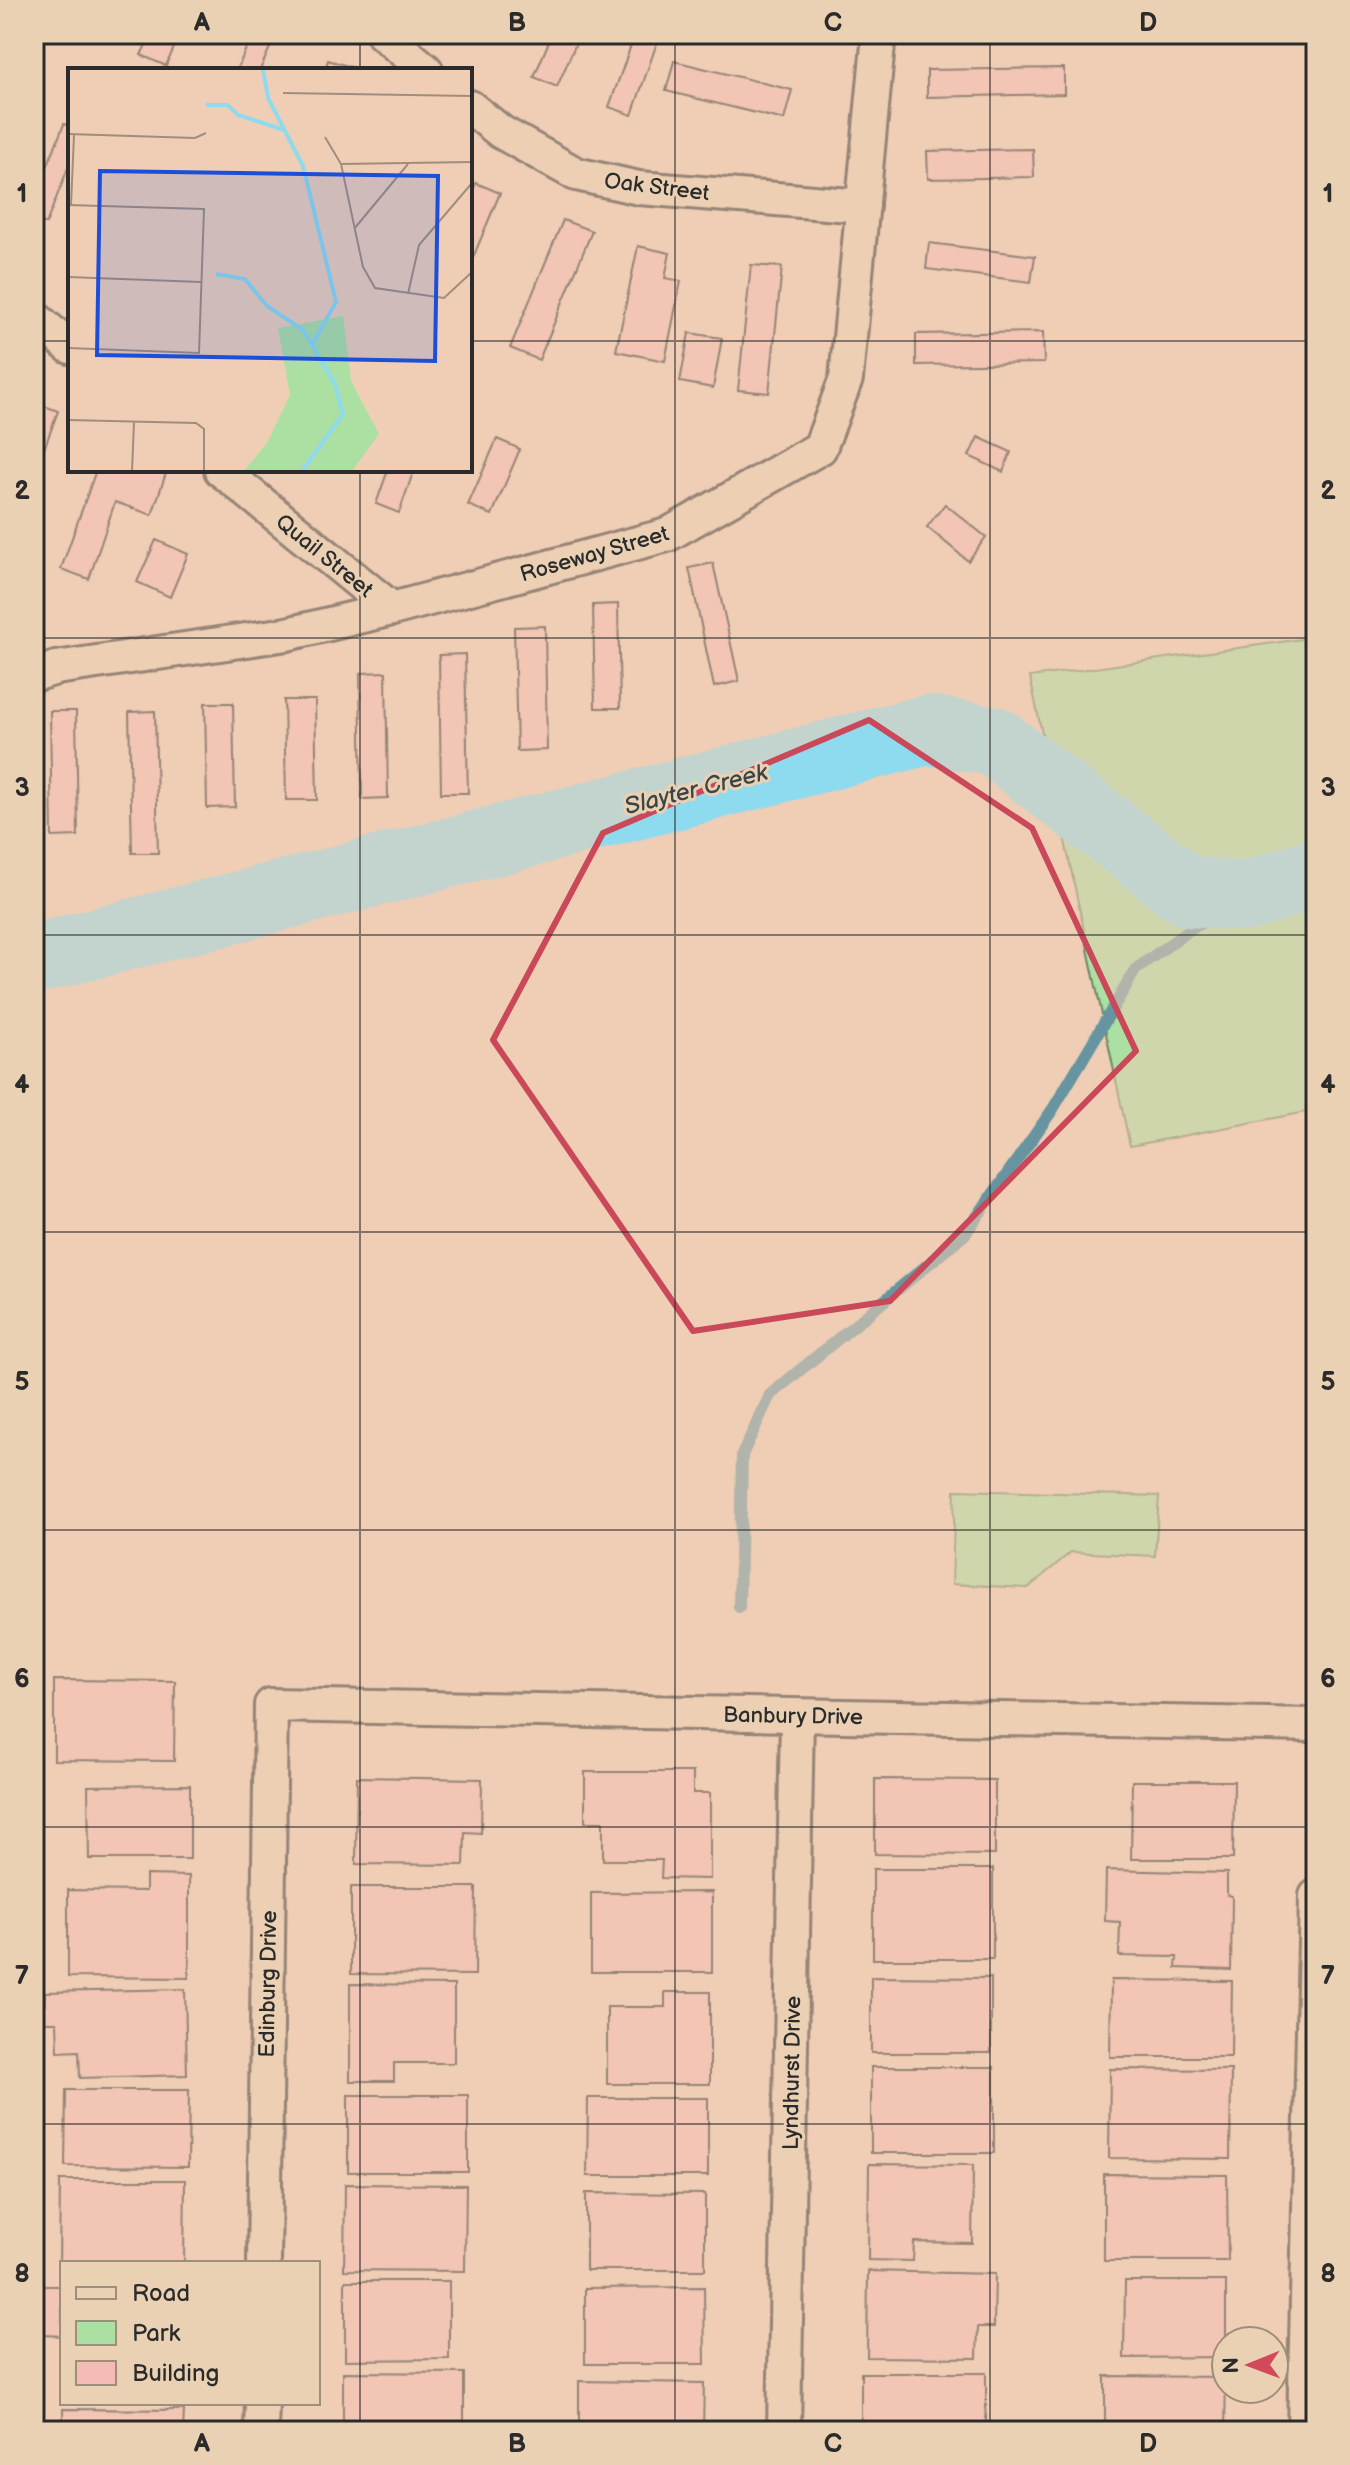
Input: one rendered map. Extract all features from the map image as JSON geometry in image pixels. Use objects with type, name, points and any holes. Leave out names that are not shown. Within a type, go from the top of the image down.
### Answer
[{"type":"street","points":[[383,34],[424,68]]},
{"type":"street","name":"Roseway Street","points":[[34,675],[56,668],[287,634],[667,535],[820,448],[846,379],[879,34]]},
{"type":"street","name":"Oak Street","points":[[472,109],[501,132],[576,174],[639,188],[863,206]]},
{"type":"street","points":[[34,317],[68,345]]},
{"type":"street","name":"Quail Street","points":[[223,472],[392,609]]},
{"type":"street","name":"Banbury Drive","points":[[271,1705],[1316,1725]]},
{"type":"street","name":"Edinburg Drive","points":[[264,2261],[271,1705]]},
{"type":"street","name":"Lyndhurst Drive","points":[[784,2431],[797,1716]]},
{"type":"street","points":[[1304,2431],[1316,1896]]},
{"type":"street","points":[[261,2431],[262,2405]]},
{"type":"highlighted area","points":[[869,720],[1032,828],[1136,1051],[890,1301],[693,1331],[493,1040],[603,833]]},
{"type":"green space","points":[[1316,637],[1316,1110],[1130,1146],[1030,677]]},
{"type":"green space","points":[[955,1490],[1159,1496],[1155,1556],[1071,1552],[1028,1588],[952,1584]]},
{"type":"building","points":[[151,34],[180,34],[166,66],[141,55]]},
{"type":"building","points":[[252,34],[276,34],[261,68],[238,68]]},
{"type":"building","points":[[552,34],[580,34],[557,87],[534,77]]},
{"type":"building","points":[[635,34],[660,34],[632,115],[609,107]]},
{"type":"building","points":[[699,34],[805,34],[805,38],[699,37]]},
{"type":"building","points":[[328,60],[355,68],[326,68]]},
{"type":"building","points":[[674,61],[792,90],[784,120],[666,91]]},
{"type":"building","points":[[1064,68],[1064,94],[927,97],[927,70]]},
{"type":"building","points":[[64,124],[68,125],[68,168],[46,224],[34,219],[34,200]]},
{"type":"building","points":[[1033,149],[1034,177],[928,179],[927,151]]},
{"type":"building","points":[[476,183],[500,193],[472,260],[472,192]]},
{"type":"building","points":[[563,220],[592,231],[539,360],[510,348]]},
{"type":"building","points":[[929,243],[1035,256],[1031,282],[926,269]]},
{"type":"building","points":[[638,246],[670,253],[665,278],[681,281],[665,361],[616,351]]},
{"type":"building","points":[[751,265],[782,267],[769,393],[738,390]]},
{"type":"building","points":[[1043,332],[1044,363],[916,365],[916,334]]},
{"type":"building","points":[[689,333],[722,338],[713,388],[680,382]]},
{"type":"building","points":[[34,402],[58,411],[34,476]]},
{"type":"building","points":[[978,437],[1011,452],[1003,472],[969,456]]},
{"type":"building","points":[[497,439],[520,449],[492,515],[468,505]]},
{"type":"building","points":[[95,472],[166,472],[152,515],[115,502],[89,579],[61,569]]},
{"type":"building","points":[[387,472],[413,472],[399,513],[376,504]]},
{"type":"building","points":[[945,504],[986,537],[968,561],[927,527]]},
{"type":"building","points":[[156,540],[188,554],[170,597],[137,582]]},
{"type":"building","points":[[713,563],[739,681],[714,687],[689,568]]},
{"type":"building","points":[[618,604],[620,708],[595,708],[593,605]]},
{"type":"building","points":[[545,626],[547,750],[517,751],[514,627]]},
{"type":"building","points":[[465,654],[468,793],[441,793],[439,655]]},
{"type":"building","points":[[386,672],[388,798],[362,799],[360,673]]},
{"type":"building","points":[[284,700],[315,700],[317,800],[286,800]]},
{"type":"building","points":[[205,703],[233,703],[235,807],[207,808]]},
{"type":"building","points":[[50,711],[76,711],[78,836],[52,837]]},
{"type":"building","points":[[155,711],[158,853],[132,853],[129,712]]},
{"type":"building","points":[[54,1680],[175,1681],[174,1761],[54,1760]]},
{"type":"building","points":[[585,1772],[693,1772],[693,1793],[710,1793],[710,1879],[661,1878],[662,1860],[603,1860],[603,1822],[585,1822]]},
{"type":"building","points":[[357,1777],[482,1779],[481,1833],[465,1832],[464,1865],[356,1864]]},
{"type":"building","points":[[875,1779],[995,1780],[995,1855],[875,1854]]},
{"type":"building","points":[[1132,1781],[1234,1781],[1233,1859],[1131,1859]]},
{"type":"building","points":[[190,1785],[190,1859],[89,1859],[88,1786]]},
{"type":"building","points":[[873,1869],[993,1869],[993,1959],[873,1959]]},
{"type":"building","points":[[1106,1870],[1227,1873],[1227,1895],[1232,1896],[1231,1970],[1176,1968],[1177,1957],[1119,1956],[1120,1922],[1105,1921]]},
{"type":"building","points":[[146,1875],[189,1876],[189,1978],[68,1977],[68,1890],[146,1891]]},
{"type":"building","points":[[351,1887],[476,1887],[475,1975],[351,1974]]},
{"type":"building","points":[[712,1892],[712,1972],[591,1972],[591,1893]]},
{"type":"building","points":[[871,1977],[991,1978],[991,2053],[871,2053]]},
{"type":"building","points":[[1111,1980],[1232,1981],[1231,2057],[1110,2057]]},
{"type":"building","points":[[350,1984],[454,1985],[454,2063],[394,2063],[394,2081],[350,2081]]},
{"type":"building","points":[[185,1989],[187,2075],[80,2078],[79,2051],[58,2052],[57,2022],[45,2022],[45,1992]]},
{"type":"building","points":[[665,1992],[710,1992],[710,2084],[607,2084],[607,2007],[665,2007]]},
{"type":"building","points":[[871,2067],[994,2067],[994,2153],[871,2153]]},
{"type":"building","points":[[1110,2069],[1231,2070],[1230,2159],[1109,2158]]},
{"type":"building","points":[[66,2090],[189,2090],[188,2167],[65,2166]]},
{"type":"building","points":[[348,2095],[468,2095],[468,2172],[348,2172]]},
{"type":"building","points":[[588,2098],[708,2098],[708,2176],[587,2176]]},
{"type":"building","points":[[869,2164],[973,2165],[972,2243],[914,2242],[913,2261],[868,2260]]},
{"type":"building","points":[[1104,2174],[1227,2175],[1228,2261],[1104,2261]]},
{"type":"building","points":[[60,2180],[185,2180],[184,2261],[60,2261],[59,2268]]},
{"type":"building","points":[[345,2184],[466,2185],[465,2271],[344,2270]]},
{"type":"building","points":[[586,2193],[705,2194],[705,2270],[586,2270]]},
{"type":"building","points":[[868,2271],[995,2274],[994,2327],[978,2327],[977,2358],[867,2357]]},
{"type":"building","points":[[345,2281],[449,2281],[449,2359],[345,2360]]},
{"type":"building","points":[[1125,2281],[1226,2281],[1226,2325],[1210,2325],[1210,2357],[1124,2358]]},
{"type":"building","points":[[41,2286],[60,2286],[60,2336],[41,2335]]},
{"type":"building","points":[[704,2287],[705,2364],[585,2364],[585,2288]]},
{"type":"building","points":[[343,2372],[464,2373],[464,2431],[343,2431]]},
{"type":"building","points":[[861,2373],[986,2373],[986,2431],[861,2431]]},
{"type":"building","points":[[1105,2376],[1210,2377],[1210,2405],[1225,2405],[1225,2431],[1105,2431]]},
{"type":"building","points":[[579,2381],[704,2383],[703,2431],[579,2431]]},
{"type":"building","points":[[63,2409],[184,2410],[183,2431],[63,2431]]},
{"type":"waterway","name":"Slayter Creek","points":[[34,959],[927,730],[994,741],[1189,892],[1248,896],[1316,872]]},
{"type":"waterway","points":[[739,1607],[742,1455],[770,1395],[965,1234],[1053,1109],[1136,969],[1189,930],[1248,896]]}]
